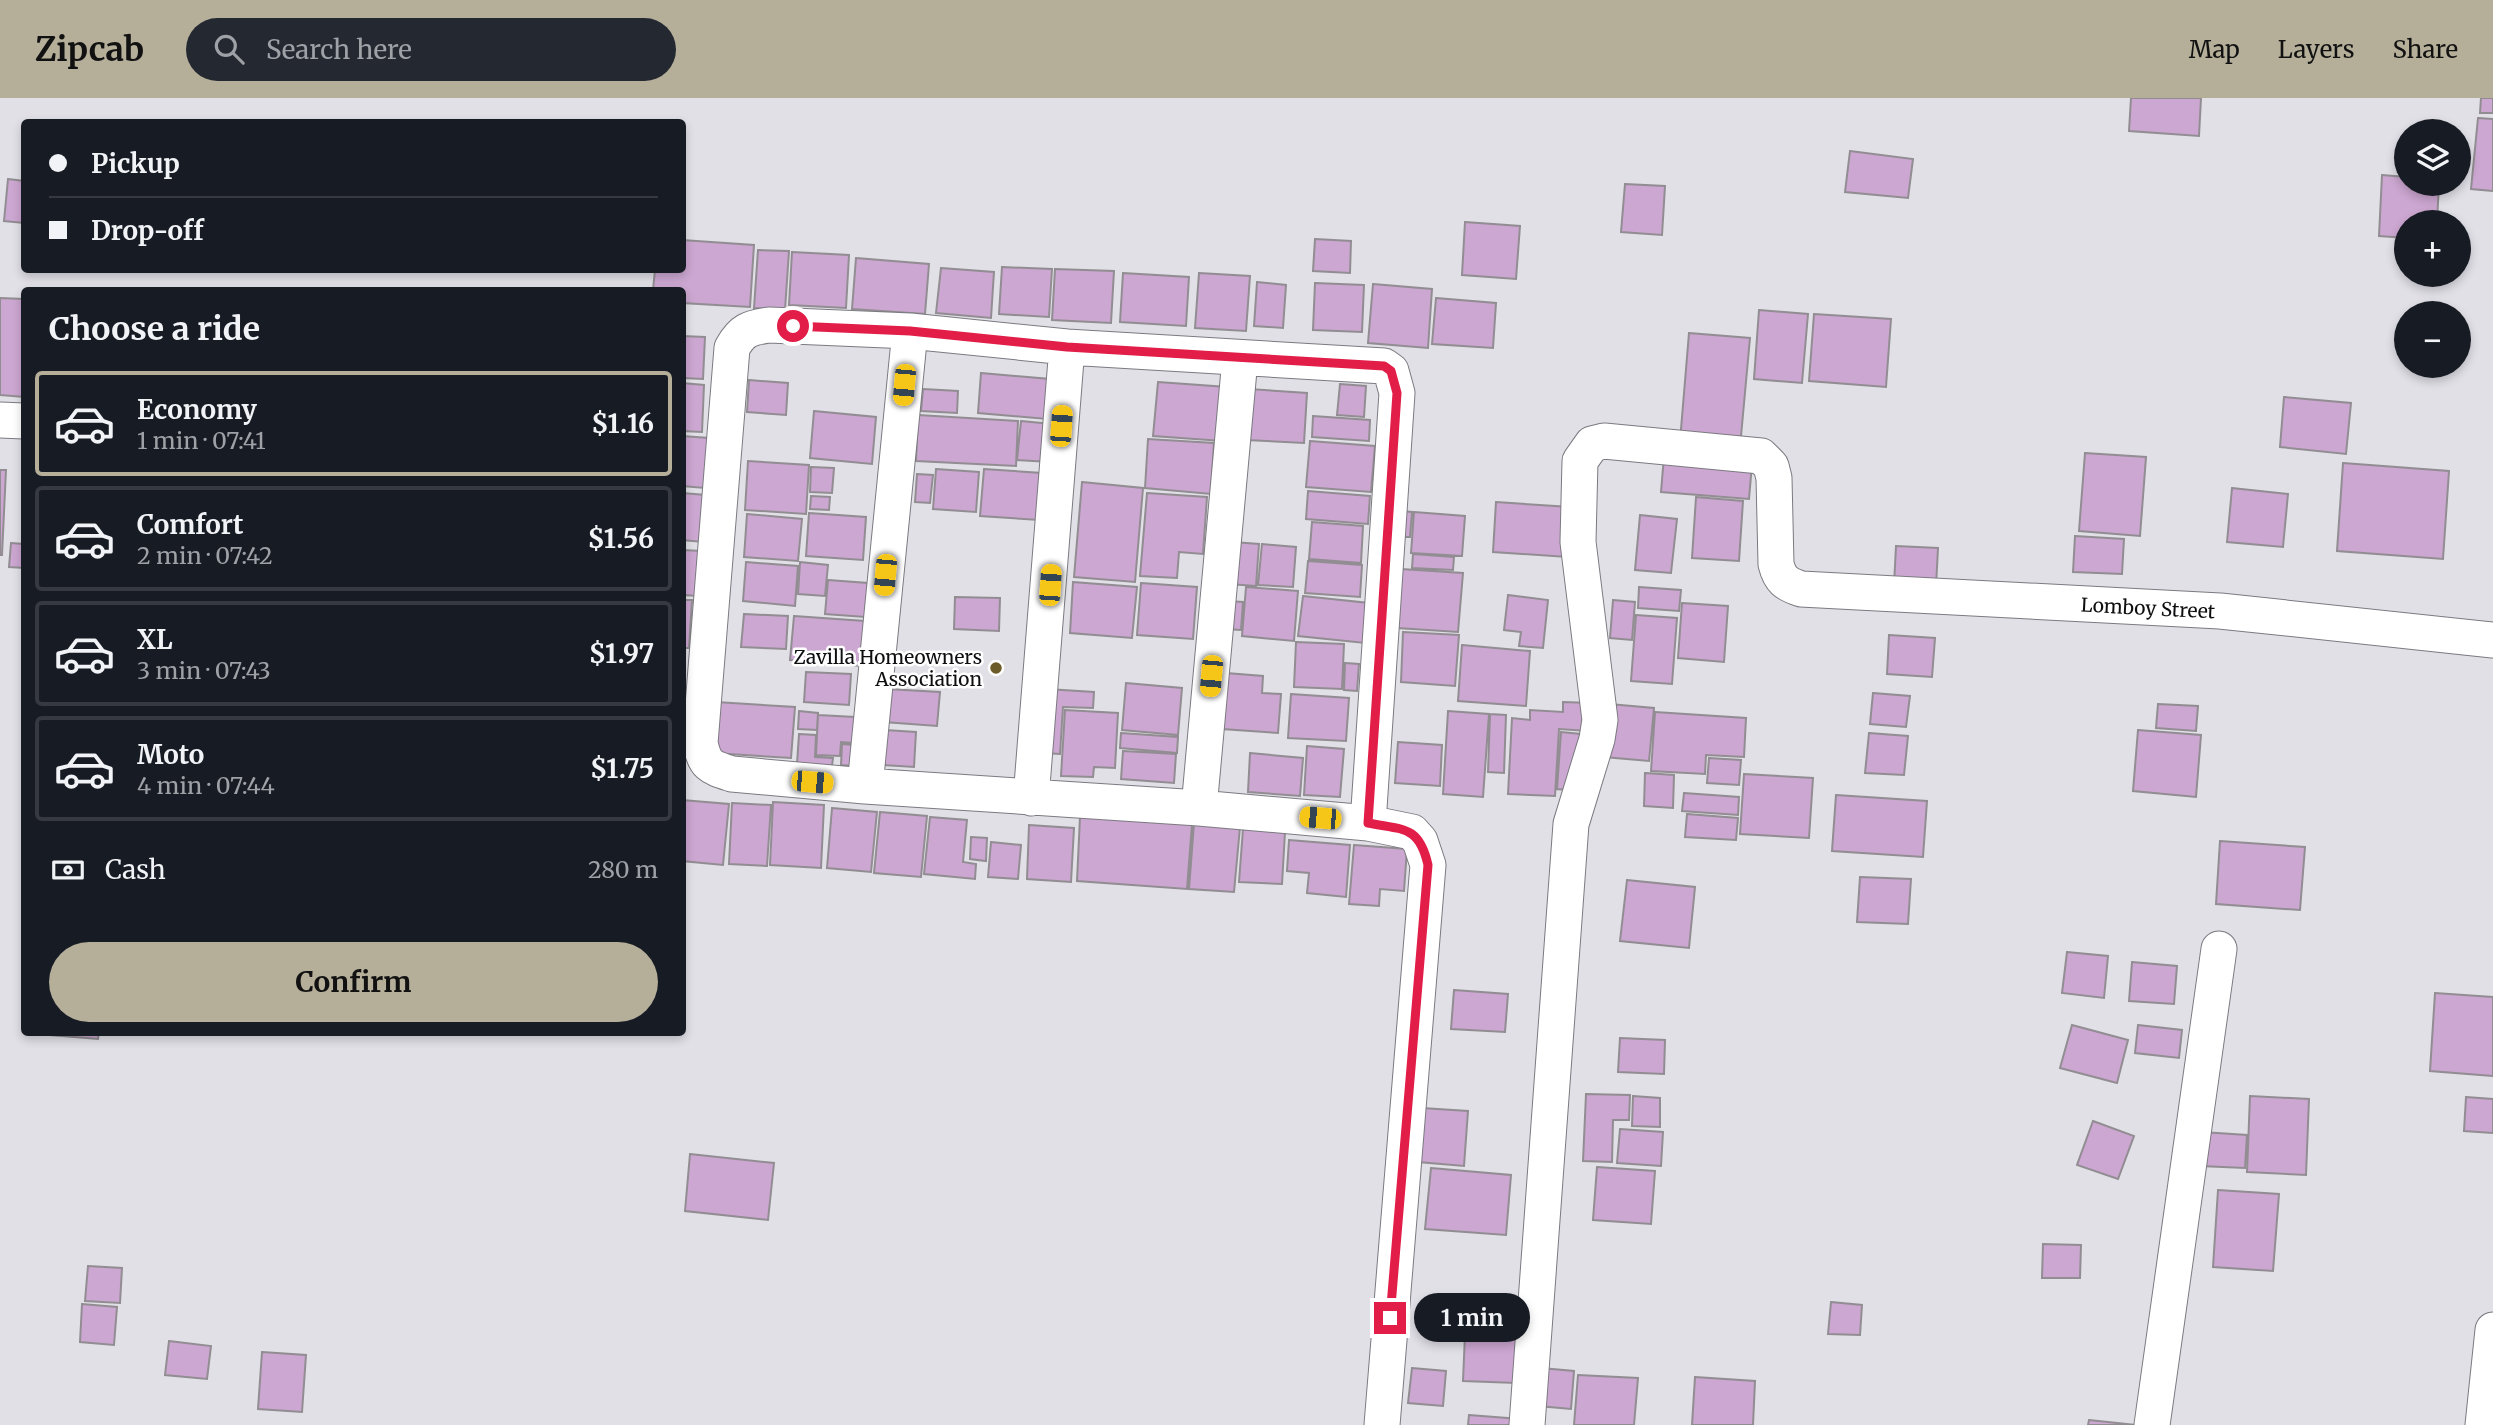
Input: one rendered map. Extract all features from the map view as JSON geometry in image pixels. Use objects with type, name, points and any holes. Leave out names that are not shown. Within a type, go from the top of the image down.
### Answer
[{"type":"street","points":[[1368,823],[1397,393],[1396,381],[1391,371],[1384,366],[1067,347],[910,331],[769,325],[751,328],[739,336],[732,348],[700,743],[704,760],[713,768],[732,774],[865,786],[1199,808],[1368,823],[1412,832],[1420,841],[1428,865],[1382,1425]]},
{"type":"street","points":[[865,786],[910,331]]},
{"type":"street","points":[[1031,798],[1067,347]]},
{"type":"street","points":[[1199,808],[1240,359]]},
{"type":"street","points":[[0,420],[21,421]]},
{"type":"street","name":"Lomboy Street","points":[[1527,1425],[1571,824],[1597,739],[1600,720],[1579,563],[1580,461],[1592,444],[1604,441],[1761,456],[1771,466],[1774,478],[1776,564],[1779,577],[1787,584],[1801,589],[2220,611],[2493,640]]},
{"type":"street","points":[[2152,1425],[2219,949]]},
{"type":"street","points":[[2483,1425],[2493,1330]]},
{"type":"building","points":[[2131,98],[2201,98],[2199,136],[2129,131]]},
{"type":"building","points":[[2481,98],[2493,98],[2493,113],[2480,113]]},
{"type":"building","points":[[2478,118],[2493,119],[2493,191],[2471,189]]},
{"type":"building","points":[[1850,151],[1913,159],[1908,198],[1845,192]]},
{"type":"building","points":[[2382,175],[2394,176],[2394,196],[2438,196],[2438,210],[2394,210],[2394,237],[2379,236]]},
{"type":"building","points":[[8,179],[21,181],[21,223],[4,221]]},
{"type":"building","points":[[1625,184],[1665,186],[1662,235],[1621,232]]},
{"type":"building","points":[[1465,222],[1520,226],[1516,279],[1462,275]]},
{"type":"building","points":[[1315,239],[1351,241],[1350,273],[1313,271]]},
{"type":"building","points":[[686,240],[754,245],[750,307],[686,303],[686,287],[653,287],[655,273],[686,273]]},
{"type":"building","points":[[758,250],[789,251],[785,310],[754,308]]},
{"type":"building","points":[[792,252],[849,255],[846,308],[789,305]]},
{"type":"building","points":[[856,258],[929,264],[925,314],[852,309]]},
{"type":"building","points":[[1002,267],[1052,269],[1049,317],[999,314]]},
{"type":"building","points":[[941,268],[994,272],[991,318],[936,313]]},
{"type":"building","points":[[1055,269],[1114,271],[1111,323],[1052,320]]},
{"type":"building","points":[[1123,273],[1189,277],[1186,326],[1120,322]]},
{"type":"building","points":[[1199,273],[1250,276],[1246,331],[1195,328]]},
{"type":"building","points":[[1257,282],[1286,285],[1283,328],[1254,326]]},
{"type":"building","points":[[1315,283],[1364,285],[1362,332],[1313,330]]},
{"type":"building","points":[[1373,284],[1432,289],[1428,348],[1368,343]]},
{"type":"building","points":[[0,298],[21,299],[21,397],[0,395]]},
{"type":"building","points":[[1436,298],[1496,303],[1493,348],[1432,344]]},
{"type":"building","points":[[1759,310],[1808,314],[1802,383],[1754,379]]},
{"type":"building","points":[[1814,314],[1891,319],[1886,387],[1809,381]]},
{"type":"building","points":[[1689,333],[1750,338],[1740,447],[1680,441]]},
{"type":"building","points":[[686,336],[705,337],[703,379],[686,378]]},
{"type":"building","points":[[981,373],[1050,379],[1047,419],[978,413]]},
{"type":"building","points":[[749,380],[788,383],[786,415],[747,412]]},
{"type":"building","points":[[1158,382],[1227,387],[1222,441],[1153,436]]},
{"type":"building","points":[[686,383],[704,385],[702,432],[686,431]]},
{"type":"building","points":[[1340,384],[1366,386],[1364,417],[1337,415]]},
{"type":"building","points":[[923,389],[958,391],[957,413],[921,411]]},
{"type":"building","points":[[1249,389],[1307,393],[1304,443],[1246,440]]},
{"type":"building","points":[[2284,397],[2351,403],[2346,454],[2280,447]]},
{"type":"building","points":[[814,411],[876,417],[872,464],[810,458]]},
{"type":"building","points":[[918,415],[1018,421],[1016,466],[916,461]]},
{"type":"building","points":[[1313,416],[1370,420],[1369,441],[1312,437]]},
{"type":"building","points":[[1021,421],[1052,424],[1049,462],[1017,460]]},
{"type":"building","points":[[686,436],[709,438],[705,488],[686,486]]},
{"type":"building","points":[[1148,439],[1214,443],[1211,494],[1145,488]]},
{"type":"building","points":[[1310,441],[1375,446],[1371,492],[1306,487]]},
{"type":"building","points":[[2085,453],[2146,457],[2140,536],[2079,531]]},
{"type":"building","points":[[1664,456],[1752,464],[1749,499],[1661,492]]},
{"type":"building","points":[[748,461],[809,465],[806,514],[745,510]]},
{"type":"building","points":[[2343,463],[2449,471],[2443,559],[2337,551]]},
{"type":"building","points":[[811,467],[834,468],[832,493],[810,492]]},
{"type":"building","points":[[936,469],[979,472],[976,512],[933,509]]},
{"type":"building","points":[[984,469],[1042,473],[1039,520],[980,516]]},
{"type":"building","points":[[0,470],[6,470],[2,555],[0,555]]},
{"type":"building","points":[[917,474],[933,475],[930,503],[915,502]]},
{"type":"building","points":[[1082,482],[1143,488],[1135,582],[1074,577]]},
{"type":"building","points":[[2232,488],[2288,494],[2283,547],[2227,542]]},
{"type":"building","points":[[1308,491],[1370,496],[1368,524],[1306,519]]},
{"type":"building","points":[[686,493],[706,495],[703,542],[686,540]]},
{"type":"building","points":[[1147,493],[1207,497],[1203,554],[1179,552],[1177,578],[1140,576]]},
{"type":"building","points":[[811,496],[830,497],[829,510],[810,509]]},
{"type":"building","points":[[1696,497],[1743,501],[1739,561],[1692,558]]},
{"type":"building","points":[[1496,502],[1570,507],[1567,557],[1493,552]]},
{"type":"building","points":[[1402,511],[1412,512],[1410,537],[1400,537]]},
{"type":"building","points":[[1414,512],[1465,516],[1462,556],[1411,553]]},
{"type":"building","points":[[809,513],[866,517],[863,560],[806,556]]},
{"type":"building","points":[[747,514],[802,519],[798,561],[744,557]]},
{"type":"building","points":[[1640,515],[1677,519],[1671,573],[1635,570]]},
{"type":"building","points":[[1312,522],[1363,526],[1361,563],[1309,559]]},
{"type":"building","points":[[2075,536],[2124,539],[2122,574],[2073,572]]},
{"type":"building","points":[[1233,542],[1259,544],[1256,586],[1229,584]]},
{"type":"building","points":[[11,543],[21,544],[21,568],[9,567]]},
{"type":"building","points":[[1262,544],[1296,547],[1293,587],[1258,585]]},
{"type":"building","points":[[1896,546],[1938,548],[1936,587],[1894,585]]},
{"type":"building","points":[[686,550],[702,551],[699,596],[686,595]]},
{"type":"building","points":[[1413,554],[1454,557],[1453,570],[1412,568]]},
{"type":"building","points":[[1308,561],[1362,565],[1360,597],[1305,593]]},
{"type":"building","points":[[746,562],[798,566],[795,606],[743,601]]},
{"type":"building","points":[[800,562],[828,565],[825,596],[798,594]]},
{"type":"building","points":[[1401,569],[1463,573],[1458,632],[1397,628]]},
{"type":"building","points":[[828,580],[868,583],[865,617],[825,614]]},
{"type":"building","points":[[1073,582],[1137,587],[1132,638],[1070,633]]},
{"type":"building","points":[[1141,583],[1197,587],[1193,639],[1137,635]]},
{"type":"building","points":[[1246,587],[1298,591],[1294,641],[1242,636]]},
{"type":"building","points":[[1639,587],[1681,590],[1679,611],[1638,608]]},
{"type":"building","points":[[1508,595],[1548,600],[1543,648],[1519,646],[1521,632],[1504,630]]},
{"type":"building","points":[[1303,596],[1369,603],[1365,643],[1298,636]]},
{"type":"building","points":[[955,597],[1000,598],[999,631],[954,629]]},
{"type":"building","points":[[686,600],[692,600],[689,648],[686,648]]},
{"type":"building","points":[[1613,600],[1635,602],[1632,640],[1610,638]]},
{"type":"building","points":[[1227,601],[1243,602],[1241,630],[1225,629]]},
{"type":"building","points":[[1682,603],[1728,606],[1724,662],[1678,658]]},
{"type":"building","points":[[744,614],[788,616],[786,649],[741,647]]},
{"type":"building","points":[[1636,615],[1677,618],[1672,684],[1631,681]]},
{"type":"building","points":[[794,616],[865,621],[861,666],[790,660]]},
{"type":"building","points":[[1403,632],[1459,635],[1455,686],[1401,682]]},
{"type":"building","points":[[1889,635],[1935,638],[1932,677],[1887,674]]},
{"type":"building","points":[[1296,642],[1344,644],[1342,689],[1294,687]]},
{"type":"building","points":[[1462,645],[1530,651],[1526,706],[1458,701]]},
{"type":"building","points":[[1345,663],[1359,664],[1357,691],[1344,690]]},
{"type":"building","points":[[806,672],[851,674],[849,705],[804,702]]},
{"type":"building","points":[[1226,673],[1263,676],[1262,693],[1281,694],[1278,733],[1222,729]]},
{"type":"building","points":[[1126,683],[1182,688],[1178,735],[1122,730]]},
{"type":"building","points":[[887,689],[940,692],[937,726],[884,722]]},
{"type":"building","points":[[1047,689],[1094,692],[1093,708],[1063,707],[1060,754],[1043,753]]},
{"type":"building","points":[[1873,693],[1910,696],[1906,727],[1870,724]]},
{"type":"building","points":[[1291,694],[1349,698],[1346,741],[1288,738]]},
{"type":"building","points":[[716,702],[795,707],[791,758],[713,753]]},
{"type":"building","points":[[1563,702],[1590,703],[1588,731],[1559,729],[1555,796],[1508,794],[1512,718],[1530,720],[1530,710],[1563,712]]},
{"type":"building","points":[[1609,704],[1654,708],[1649,761],[1604,757]]},
{"type":"building","points":[[2158,704],[2198,706],[2196,731],[2156,728]]},
{"type":"building","points":[[1065,710],[1118,713],[1115,768],[1094,767],[1093,777],[1061,776]]},
{"type":"building","points":[[799,711],[818,713],[817,730],[798,729]]},
{"type":"building","points":[[1448,711],[1489,714],[1483,797],[1443,794]]},
{"type":"building","points":[[1655,712],[1746,718],[1744,757],[1706,755],[1705,774],[1651,771]]},
{"type":"building","points":[[1490,714],[1506,715],[1504,773],[1488,772]]},
{"type":"building","points":[[818,715],[855,717],[854,743],[841,742],[840,756],[816,755]]},
{"type":"building","points":[[885,730],[916,732],[914,767],[883,765]]},
{"type":"building","points":[[2138,730],[2201,735],[2196,797],[2133,791]]},
{"type":"building","points":[[1561,732],[1581,734],[1577,791],[1557,789]]},
{"type":"building","points":[[1121,733],[1178,737],[1177,753],[1120,748]]},
{"type":"building","points":[[1869,733],[1908,736],[1904,775],[1865,773]]},
{"type":"building","points":[[799,734],[816,735],[815,757],[833,758],[832,766],[797,764]]},
{"type":"building","points":[[1398,742],[1442,745],[1440,786],[1395,783]]},
{"type":"building","points":[[842,744],[854,745],[853,766],[841,765]]},
{"type":"building","points":[[1307,746],[1344,749],[1340,797],[1304,795]]},
{"type":"building","points":[[1123,751],[1176,754],[1174,783],[1121,779]]},
{"type":"building","points":[[1250,753],[1303,758],[1300,796],[1248,792]]},
{"type":"building","points":[[1709,758],[1741,760],[1739,785],[1707,783]]},
{"type":"building","points":[[1645,773],[1674,775],[1673,808],[1644,806]]},
{"type":"building","points":[[1744,774],[1813,778],[1809,838],[1740,834]]},
{"type":"building","points":[[1684,793],[1739,797],[1738,815],[1682,811]]},
{"type":"building","points":[[1836,795],[1927,801],[1923,857],[1832,851]]},
{"type":"building","points":[[686,800],[729,804],[723,865],[686,861]]},
{"type":"building","points":[[773,802],[824,805],[821,868],[770,865]]},
{"type":"building","points":[[732,803],[771,805],[767,866],[729,864]]},
{"type":"building","points":[[832,808],[877,812],[871,872],[827,868]]},
{"type":"building","points":[[880,812],[927,816],[921,877],[874,873]]},
{"type":"building","points":[[1687,814],[1738,818],[1736,840],[1685,837]]},
{"type":"building","points":[[930,817],[967,820],[963,862],[976,864],[975,879],[924,874]]},
{"type":"building","points":[[1080,817],[1192,824],[1187,889],[1077,881]]},
{"type":"building","points":[[1194,823],[1240,827],[1234,892],[1189,889]]},
{"type":"building","points":[[1029,825],[1074,828],[1071,882],[1027,879]]},
{"type":"building","points":[[1243,829],[1285,832],[1282,884],[1239,882]]},
{"type":"building","points":[[971,837],[987,838],[986,861],[970,859]]},
{"type":"building","points":[[1289,840],[1350,845],[1346,897],[1307,893],[1309,873],[1287,871]]},
{"type":"building","points":[[2220,841],[2305,847],[2300,910],[2216,904]]},
{"type":"building","points":[[991,842],[1021,845],[1018,879],[988,877]]},
{"type":"building","points":[[1354,845],[1407,849],[1404,891],[1380,889],[1379,906],[1349,904]]},
{"type":"building","points":[[1860,877],[1911,879],[1908,924],[1857,922]]},
{"type":"building","points":[[1627,880],[1695,887],[1689,948],[1620,941]]},
{"type":"building","points":[[2067,952],[2108,956],[2104,998],[2062,993]]},
{"type":"building","points":[[2132,962],[2177,966],[2174,1004],[2129,1001]]},
{"type":"building","points":[[1454,990],[1508,994],[1505,1032],[1451,1029]]},
{"type":"building","points":[[2435,993],[2493,997],[2493,1076],[2430,1071]]},
{"type":"building","points":[[2072,1025],[2128,1040],[2117,1083],[2060,1068]]},
{"type":"building","points":[[2138,1025],[2182,1030],[2179,1058],[2135,1053]]},
{"type":"building","points":[[62,1036],[98,1036],[98,1039]]},
{"type":"building","points":[[1620,1038],[1665,1040],[1664,1074],[1618,1072]]},
{"type":"building","points":[[1586,1094],[1630,1095],[1629,1120],[1613,1120],[1612,1162],[1583,1161]]},
{"type":"building","points":[[1633,1096],[1660,1098],[1660,1127],[1632,1126]]},
{"type":"building","points":[[2250,1096],[2309,1099],[2306,1175],[2247,1172]]},
{"type":"building","points":[[2466,1097],[2493,1099],[2493,1133],[2464,1131]]},
{"type":"building","points":[[1422,1108],[1468,1111],[1464,1166],[1418,1162]]},
{"type":"building","points":[[2093,1121],[2134,1136],[2118,1179],[2077,1165]]},
{"type":"building","points":[[1620,1129],[1663,1132],[1661,1166],[1617,1163]]},
{"type":"building","points":[[2202,1132],[2247,1135],[2245,1168],[2200,1166]]},
{"type":"building","points":[[690,1154],[774,1163],[768,1220],[685,1211]]},
{"type":"building","points":[[1597,1167],[1655,1171],[1651,1224],[1593,1220]]},
{"type":"building","points":[[1431,1168],[1511,1175],[1506,1235],[1425,1229]]},
{"type":"building","points":[[2218,1190],[2279,1194],[2273,1271],[2213,1267]]},
{"type":"building","points":[[2043,1244],[2081,1245],[2080,1278],[2042,1278]]},
{"type":"building","points":[[88,1266],[122,1268],[120,1303],[85,1301]]},
{"type":"building","points":[[1831,1302],[1862,1305],[1860,1335],[1828,1334]]},
{"type":"building","points":[[82,1304],[117,1307],[114,1345],[80,1342]]},
{"type":"building","points":[[1465,1334],[1518,1337],[1516,1383],[1463,1381]]},
{"type":"building","points":[[169,1341],[211,1346],[207,1379],[165,1375]]},
{"type":"building","points":[[262,1352],[306,1355],[302,1412],[258,1409]]},
{"type":"building","points":[[1412,1368],[1446,1371],[1443,1406],[1408,1403]]},
{"type":"building","points":[[1541,1368],[1574,1371],[1571,1409],[1538,1406]]},
{"type":"building","points":[[1578,1375],[1638,1378],[1634,1425],[1574,1425]]},
{"type":"building","points":[[1695,1377],[1755,1381],[1753,1425],[1692,1425]]},
{"type":"building","points":[[1469,1415],[1520,1419],[1520,1425],[1468,1425]]},
{"type":"building","points":[[2089,1420],[2136,1425],[2088,1425]]},
{"type":"place","name":"Zavilla Homeowners Association","points":[[996,668]]},
{"type":"route","points":[[793,326],[910,331],[1067,347],[1384,366],[1391,371],[1396,381],[1397,393],[1368,823],[1412,832],[1420,841],[1428,865],[1390,1318]]}]
